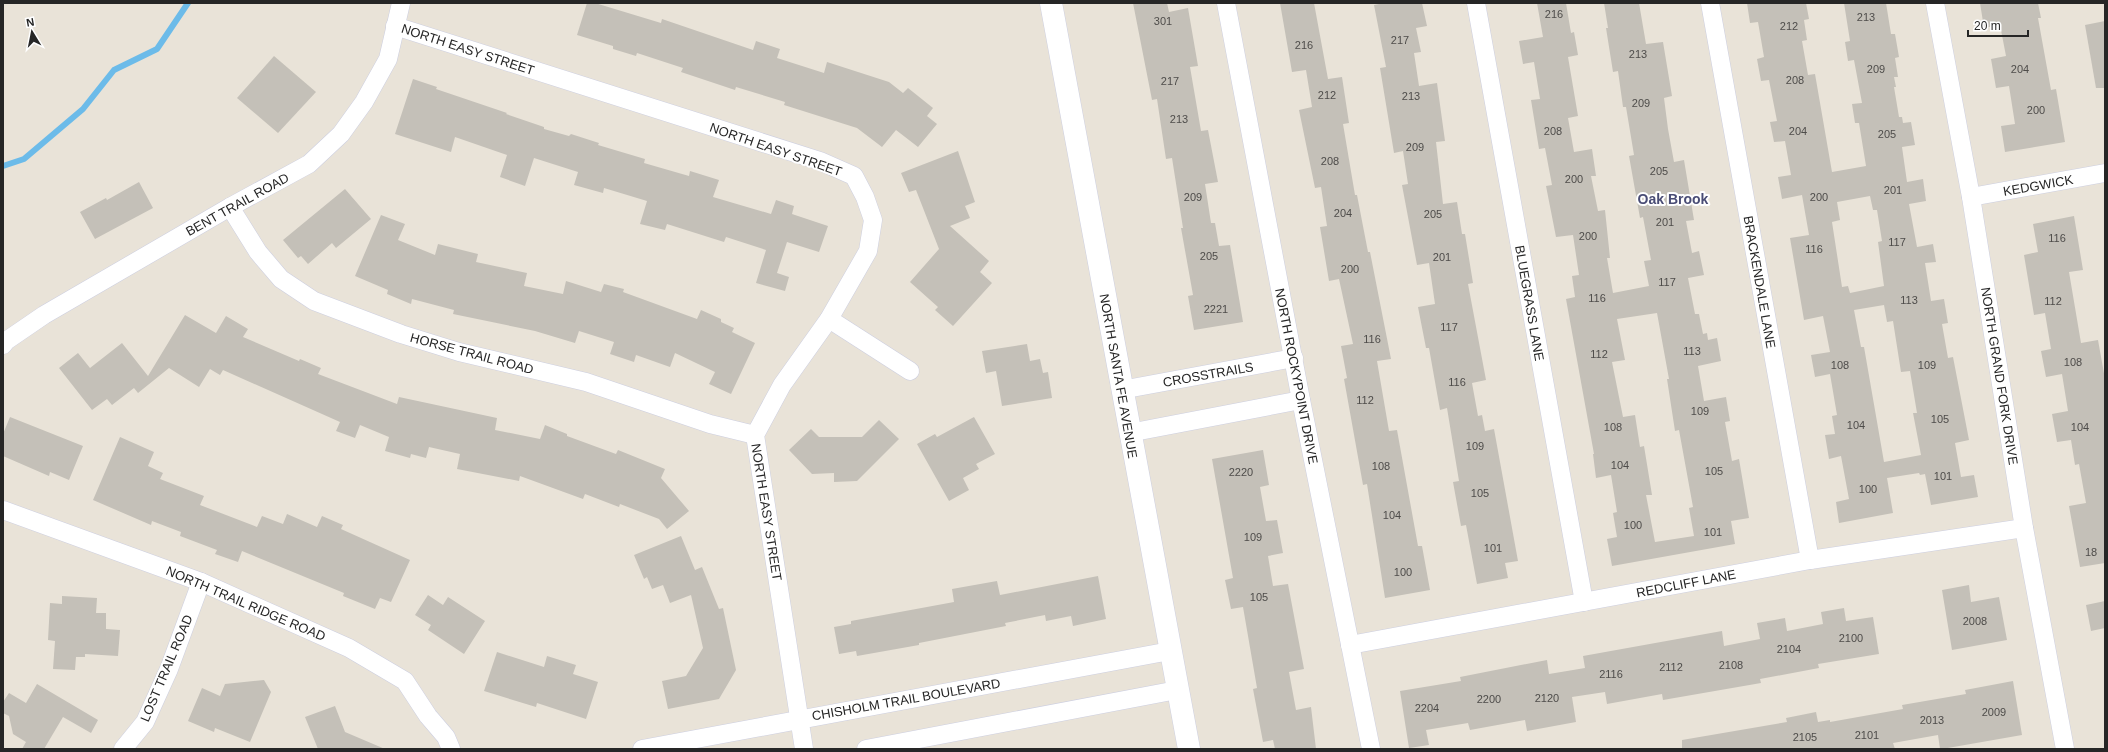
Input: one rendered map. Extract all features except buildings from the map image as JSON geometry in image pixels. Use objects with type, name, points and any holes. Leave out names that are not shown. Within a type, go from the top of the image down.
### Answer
[{"type":"main road","name":"NORTH SANTA FE AVENUE","points":[[1051,3],[1121,390],[1189,749]]},
{"type":"street","name":"BENT TRAIL ROAD","points":[[3,345],[6,340],[44,315],[230,207],[309,164],[341,134],[364,102],[388,59],[394,26],[401,3]]},
{"type":"street","name":"NORTH ROCKYPOINT DRIVE","points":[[1226,3],[1301,400],[1370,749]]},
{"type":"street","name":"BLUEGRASS LANE","points":[[1476,3],[1584,602]]},
{"type":"street","name":"BRACKENDALE LANE","points":[[1710,3],[1810,560]]},
{"type":"street","name":"NORTH GRAND FORK DRIVE","points":[[1935,3],[1971,197],[2024,528],[2065,749]]},
{"type":"street","name":"NORTH EASY STREET","points":[[394,26],[820,161],[854,176],[865,198],[873,220],[868,251],[829,319],[782,385],[755,435],[804,749]]},
{"type":"street","name":"KEDGWICK","points":[[1971,197],[2105,173]]},
{"type":"street","name":"HORSE TRAIL ROAD","points":[[230,207],[258,252],[281,279],[314,302],[401,334],[459,352],[586,382],[710,424],[755,435]]},
{"type":"street","points":[[829,319],[910,371]]},
{"type":"street","name":"CROSSTRAILS","points":[[1121,390],[1294,358]]},
{"type":"street","points":[[1129,433],[1301,400]]},
{"type":"street","name":"NORTH TRAIL RIDGE ROAD","points":[[3,510],[201,582],[349,648],[405,681],[428,716],[446,737],[452,749]]},
{"type":"street","name":"REDCLIFF LANE","points":[[1350,645],[1810,560],[2024,528]]},
{"type":"street","name":"LOST TRAIL ROAD","points":[[123,749],[145,722],[169,668],[201,582]]},
{"type":"street","name":"CHISHOLM TRAIL BOULEVARD","points":[[642,749],[1170,652]]},
{"type":"street","points":[[866,749],[1178,690]]},
{"type":"waterway","points":[[3,166],[24,159],[83,109],[114,70],[157,49],[188,3]]},
{"type":"district","name":"Oak Brook","points":[[1673,199]]}]
